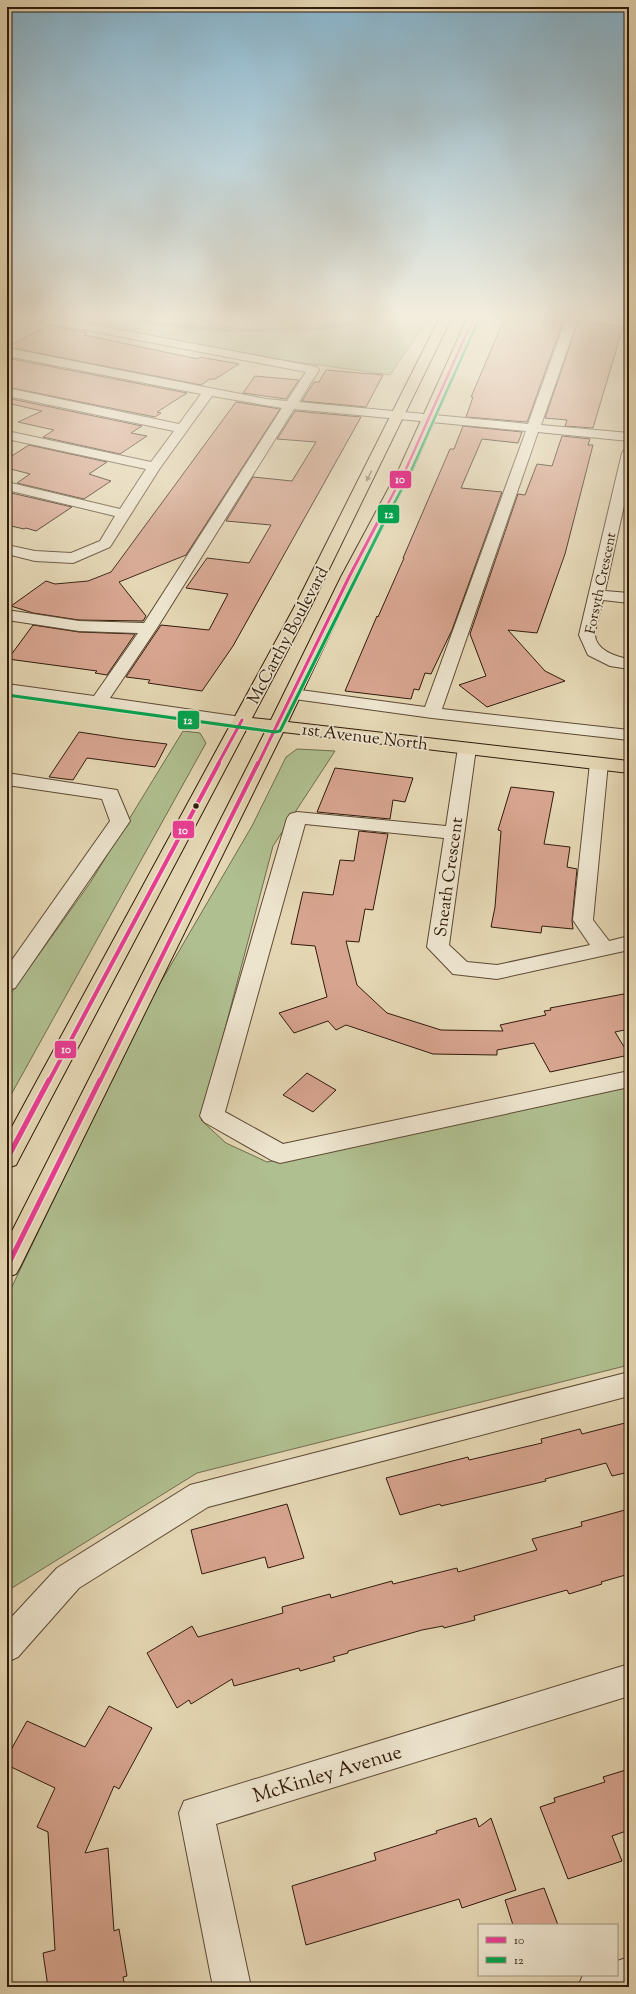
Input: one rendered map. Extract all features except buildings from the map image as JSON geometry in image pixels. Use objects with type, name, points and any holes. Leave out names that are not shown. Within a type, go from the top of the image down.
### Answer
[{"type":"main road","name":"McCarthy Boulevard","points":[[7,1159],[304,604],[401,412]]},
{"type":"main road","name":"McCarthy Boulevard","points":[[7,1267],[293,694],[349,576],[406,469],[432,412]]},
{"type":"main road","name":"1st Avenue North","points":[[241,722],[629,766]]},
{"type":"street","points":[[102,412],[182,429]]},
{"type":"street","points":[[7,548],[35,556],[73,558],[105,544],[154,467],[194,412]]},
{"type":"street","points":[[98,703],[149,628],[286,412]]},
{"type":"street","points":[[356,412],[629,437]]},
{"type":"street","points":[[432,713],[540,412]]},
{"type":"street","points":[[7,435],[154,467]]},
{"type":"street","name":"Forsyth Crescent","points":[[629,453],[617,533],[596,595],[587,635],[594,651],[616,662],[629,664]]},
{"type":"street","points":[[7,486],[124,514]]},
{"type":"street","points":[[596,595],[629,598]]},
{"type":"street","points":[[7,615],[78,626],[149,628]]},
{"type":"street","name":"1st Avenue North","points":[[7,689],[241,722]]},
{"type":"street","points":[[293,694],[432,713],[629,735]]},
{"type":"street","name":"Sneath Crescent","points":[[467,748],[438,947],[461,969],[497,972],[629,943]]},
{"type":"street","points":[[599,763],[583,920],[604,948]]},
{"type":"street","points":[[7,779],[110,794],[120,822],[7,983]]},
{"type":"street","points":[[455,833],[297,818],[212,1116],[280,1154],[629,1079]]},
{"type":"street","points":[[7,1646],[68,1578],[201,1495],[629,1384]]},
{"type":"street","name":"McKinley Avenue","points":[[232,1987],[196,1813],[629,1680]]},
{"type":"street","points":[[597,1987],[629,1976]]},
{"type":"green space","points":[[183,731],[200,733],[206,743],[7,1102],[7,999],[90,883]]},
{"type":"green space","points":[[297,749],[335,751],[273,846],[201,1120],[226,1143],[267,1162],[629,1085],[629,1365],[197,1473],[7,1591],[7,1297],[144,1011],[252,826],[286,757]]},
{"type":"transit line","name":"10","points":[[7,1267],[293,694],[349,577],[406,469],[431,412]]},
{"type":"transit line","name":"12","points":[[7,695],[275,732],[280,731],[354,580],[411,471],[437,412]]},
{"type":"transit line","name":"10","points":[[7,1159],[242,720]]}]
